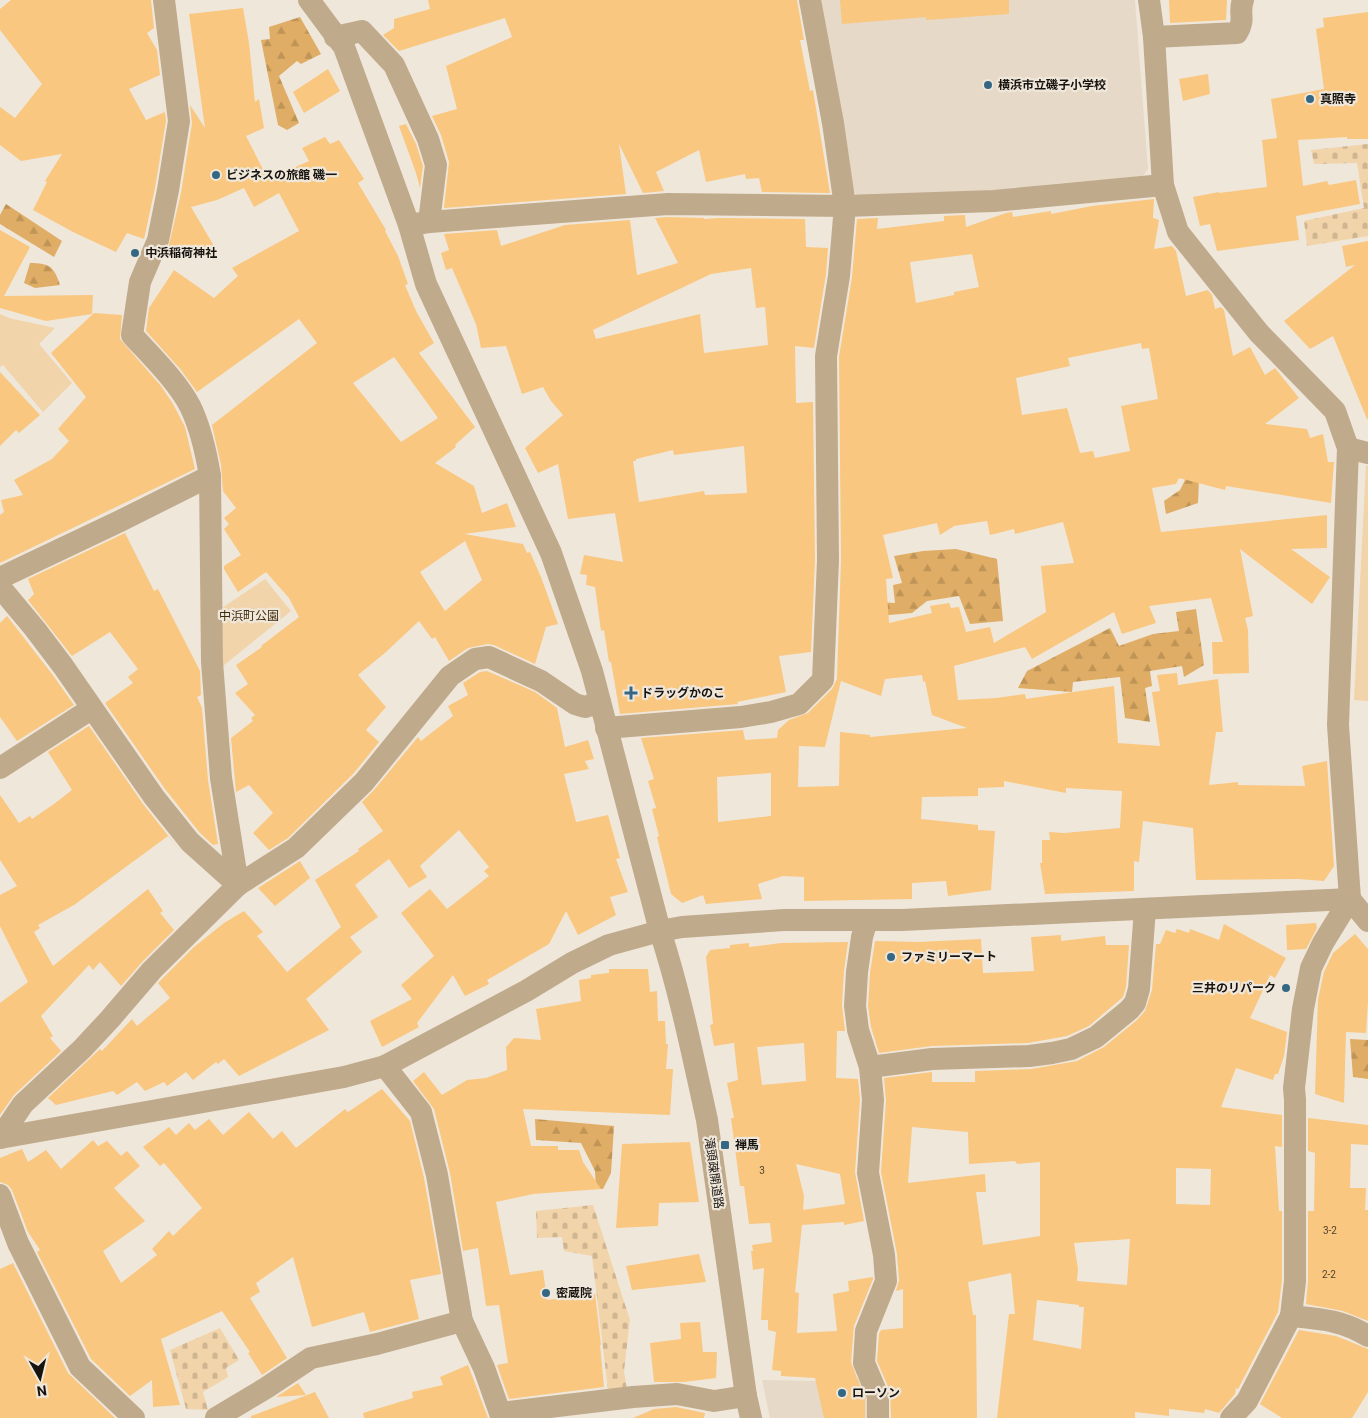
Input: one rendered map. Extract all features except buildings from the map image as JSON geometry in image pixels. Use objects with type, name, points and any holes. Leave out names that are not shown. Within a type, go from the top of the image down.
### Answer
[{"type":"street","points":[[164,0],[179,121],[158,240],[140,282],[132,335],[158,364],[190,406],[204,444],[210,476],[212,662],[221,778],[238,885]]},
{"type":"street","name":"滝頭疎開道路","points":[[310,0],[344,47],[419,223],[426,284],[551,553],[592,671],[660,931],[670,960],[707,1120],[746,1396],[751,1418]]},
{"type":"street","points":[[606,728],[742,717],[771,712],[799,704],[824,680],[828,560],[826,356],[839,276],[845,206],[833,123],[810,0]]},
{"type":"street","points":[[1149,0],[1154,37],[1163,185],[1178,232],[1259,333],[1334,411],[1358,451],[1338,725],[1350,899],[1368,921]]},
{"type":"street","points":[[1154,37],[1237,33],[1242,25],[1241,5],[1243,0]]},
{"type":"street","points":[[335,37],[362,31],[394,64],[428,139],[436,165],[434,194],[419,223]]},
{"type":"street","points":[[419,223],[668,204],[845,206],[994,201],[1163,185]]},
{"type":"street","points":[[0,578],[210,476]]},
{"type":"street","points":[[0,586],[35,629],[154,797],[190,842],[238,885]]},
{"type":"street","points":[[0,1138],[23,1104],[82,1049],[152,970],[238,885],[296,848],[321,826],[364,782],[450,676],[475,658],[489,657],[541,681],[575,704],[585,707],[600,702]]},
{"type":"street","points":[[0,768],[91,709]]},
{"type":"street","points":[[0,1138],[344,1077],[385,1066],[526,991],[572,962],[609,945],[682,927],[784,920],[902,920],[1350,899]]},
{"type":"street","points":[[1232,1418],[1247,1401],[1291,1316],[1295,1281],[1294,1088],[1303,1008],[1311,968],[1322,943],[1350,899]]},
{"type":"street","points":[[870,1067],[932,1059],[1029,1056],[1052,1053],[1071,1049],[1096,1036],[1135,1003],[1139,989],[1145,909]]},
{"type":"street","points":[[868,920],[860,946],[855,1006],[858,1030],[870,1067],[873,1100],[868,1173],[884,1256],[886,1281],[866,1331],[864,1362],[878,1396],[878,1418]]},
{"type":"street","points":[[385,1066],[421,1112],[437,1175],[462,1321],[484,1368],[500,1413],[677,1394],[714,1401],[746,1396]]},
{"type":"street","points":[[0,1195],[18,1243],[80,1367],[134,1418]]},
{"type":"street","points":[[1291,1316],[1335,1321],[1352,1326],[1368,1336]]},
{"type":"street","points":[[216,1418],[311,1358],[377,1344],[462,1321]]},
{"type":"shaded area","name":"横浜市立磯子小学校","points":[[820,0],[1135,0],[1148,169],[1142,177],[1061,183],[997,191],[859,196],[851,190]]},
{"type":"shaded area","points":[[867,1378],[875,1418],[770,1418],[762,1380],[819,1381]]},
{"type":"green space","points":[[300,17],[321,54],[301,64],[297,61],[279,76],[299,123],[287,130],[278,125],[261,40],[270,39],[269,27]]},
{"type":"green space","points":[[1368,144],[1368,236],[1307,246],[1304,221],[1364,208],[1357,163],[1314,164],[1311,150]]},
{"type":"green space","points":[[6,204],[62,241],[54,257],[0,224],[0,215]]},
{"type":"green space","points":[[30,263],[50,267],[56,274],[60,285],[35,288],[24,283]]},
{"type":"green space","points":[[0,314],[9,318],[55,328],[39,344],[72,383],[43,412],[3,365],[0,367]]},
{"type":"green space","points":[[1366,465],[1368,466],[1368,701],[1354,700]]},
{"type":"green space","points":[[1187,476],[1199,480],[1198,503],[1166,514],[1164,501],[1180,490]]},
{"type":"green space","points":[[956,549],[997,559],[1003,621],[970,624],[959,596],[927,601],[912,613],[878,616],[878,602],[895,603],[893,585],[902,583],[894,556],[923,551]]},
{"type":"green space","name":"中浜町公園","points":[[265,579],[291,611],[223,666],[222,608]]},
{"type":"green space","points":[[1196,609],[1204,665],[1184,677],[1182,666],[1150,671],[1152,686],[1145,688],[1150,722],[1125,718],[1120,677],[1073,682],[1072,692],[1018,688],[1027,671],[1110,628],[1119,646],[1153,634],[1179,631],[1176,612]]},
{"type":"green space","points":[[1350,1039],[1368,1040],[1368,1079],[1353,1077]]},
{"type":"green space","points":[[535,1119],[614,1126],[611,1173],[603,1189],[596,1189],[595,1171],[581,1143],[536,1140]]},
{"type":"green space","points":[[593,1205],[630,1320],[624,1371],[627,1390],[608,1390],[592,1256],[564,1251],[562,1237],[537,1238],[536,1211]]},
{"type":"green space","points":[[220,1328],[239,1360],[226,1368],[228,1377],[203,1392],[208,1410],[186,1409],[170,1350]]},
{"type":"place","name":"横浜市立磯子小学校","points":[[988,85]]},
{"type":"place","name":"真照寺","points":[[1310,99]]},
{"type":"place","name":"ビジネスの旅館 磯一","points":[[216,175]]},
{"type":"place","name":"中浜稲荷神社","points":[[135,253]]},
{"type":"place","name":"ドラッグかのこ","points":[[631,693]]},
{"type":"place","name":"ファミリーマート","points":[[891,957]]},
{"type":"place","name":"三井のリパーク","points":[[1286,988]]},
{"type":"place","name":"禅馬","points":[[725,1145]]},
{"type":"place","name":"密蔵院","points":[[546,1293]]},
{"type":"place","name":"ローソン","points":[[842,1393]]}]
